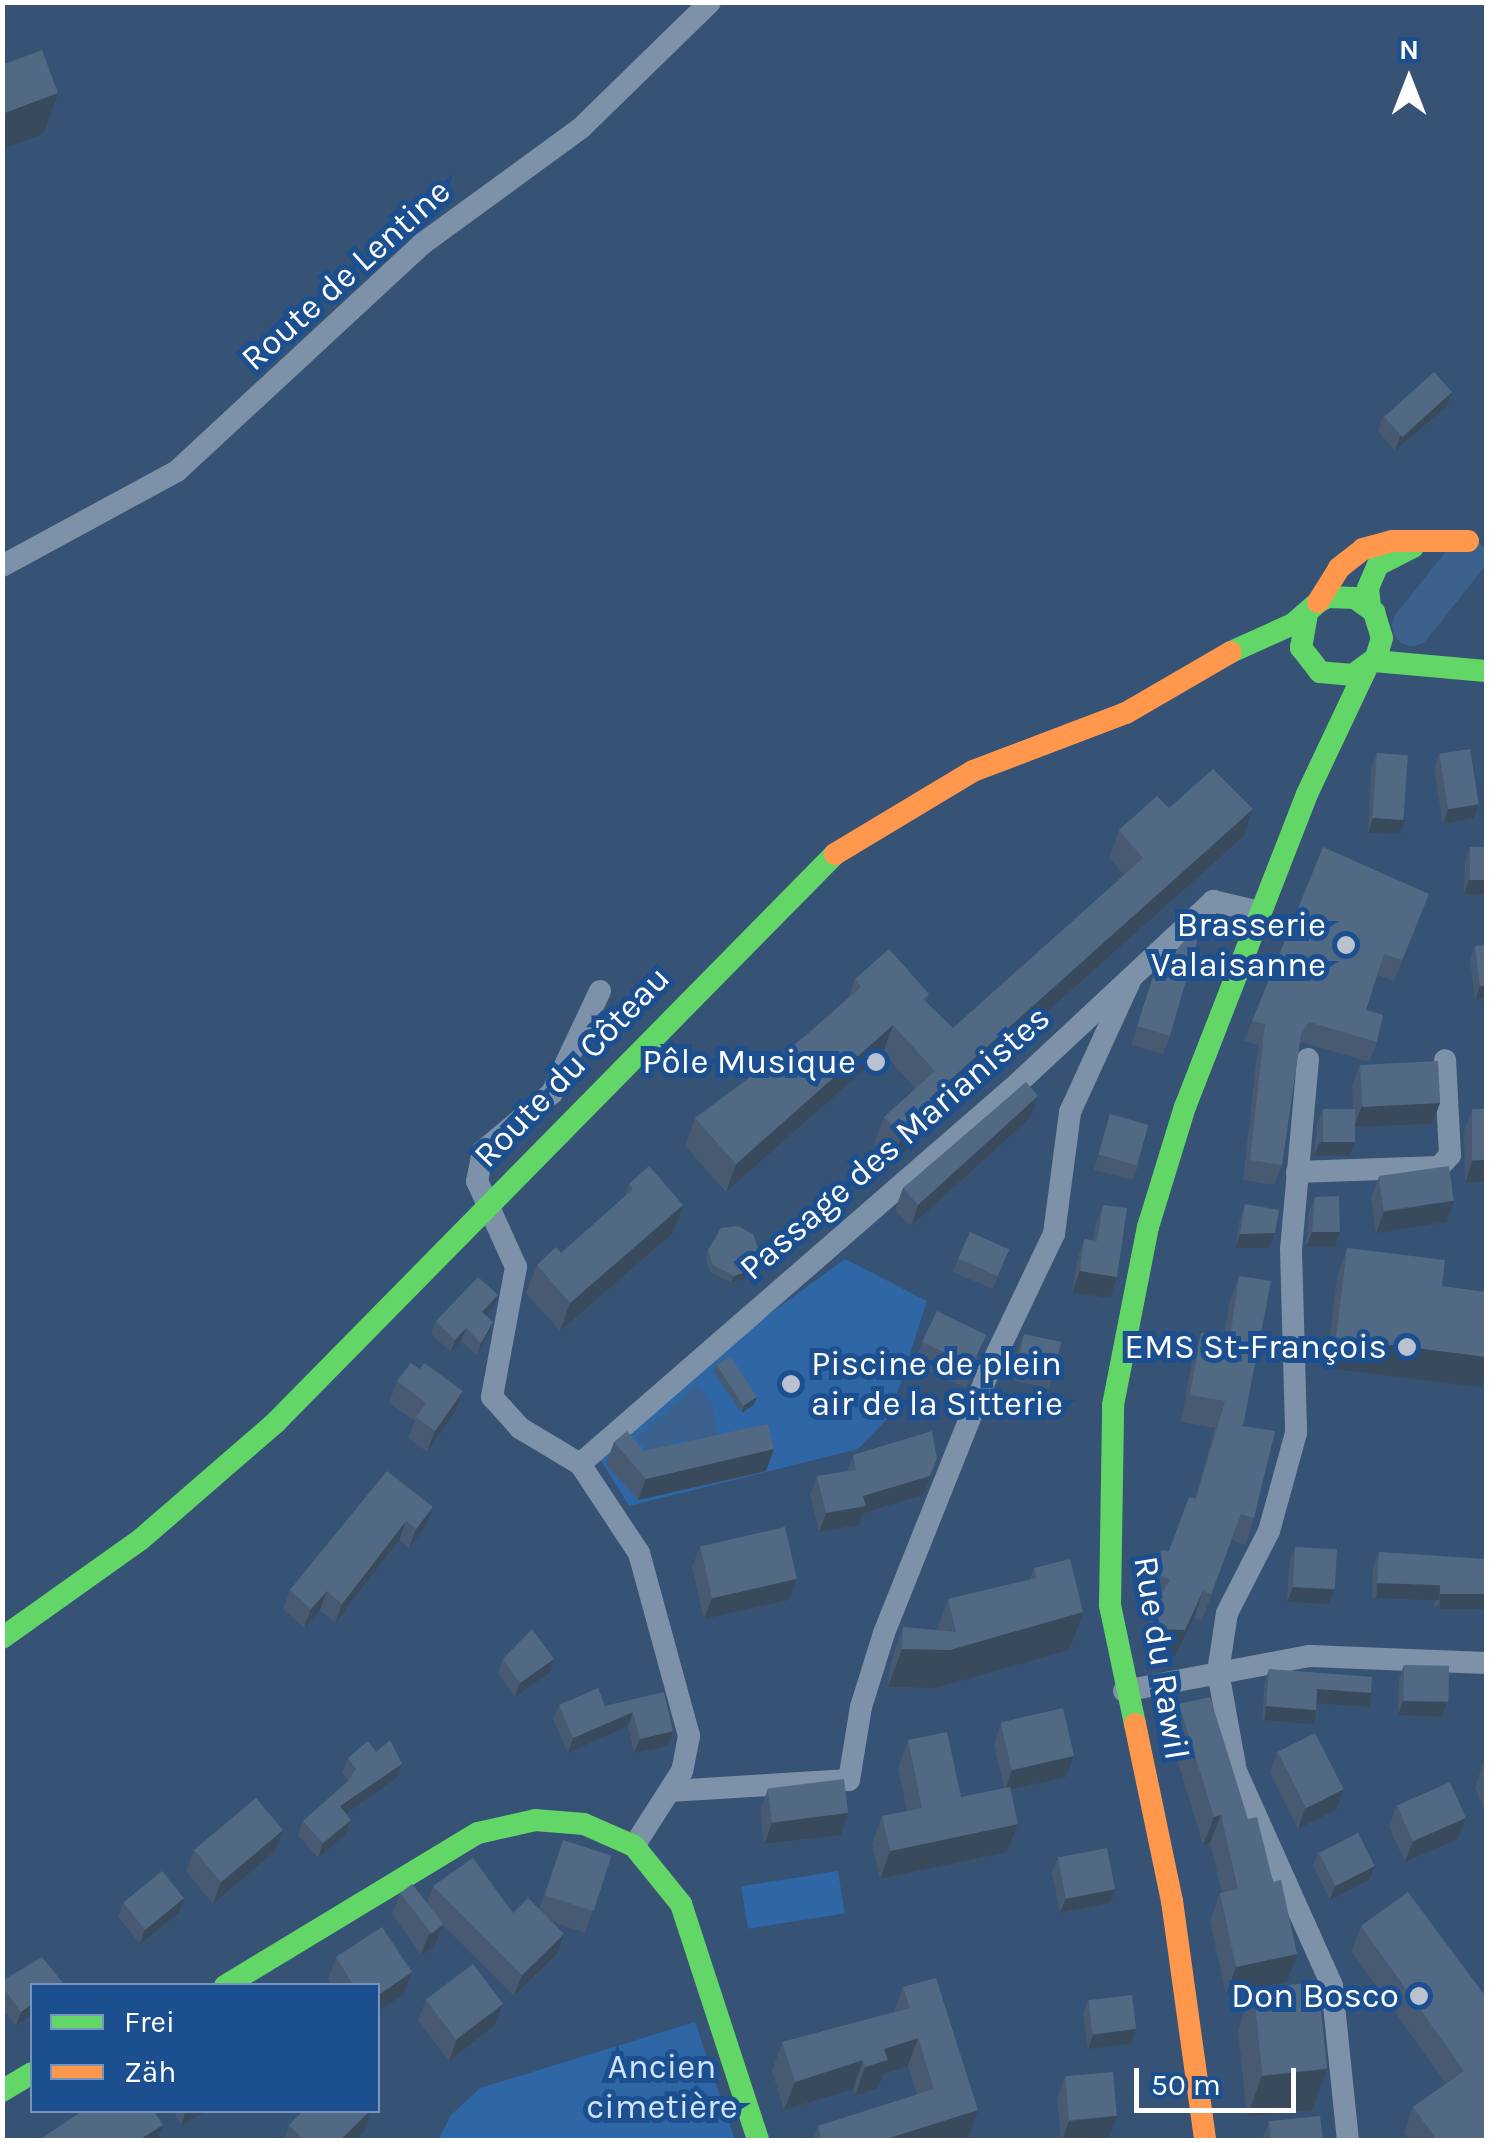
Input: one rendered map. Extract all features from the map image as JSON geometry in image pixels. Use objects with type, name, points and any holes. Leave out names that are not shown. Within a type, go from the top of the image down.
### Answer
[{"type":"street","name":"Route de Lentine","points":[[2,566],[177,471],[422,244],[582,128],[710,2]]},
{"type":"street","points":[[1309,662],[1300,636],[1312,608],[1339,568],[1362,549],[1392,541],[1477,540]]},
{"type":"street","points":[[1370,665],[1382,642],[1370,579],[1386,558],[1408,548],[1477,540]]},
{"type":"street","points":[[1312,608],[1344,595],[1482,670]]},
{"type":"street","name":"Route du Côteau","points":[[2,1638],[111,1562],[222,1472],[476,1217],[788,894],[864,831],[957,778],[1126,713],[1214,659],[1256,644],[1312,608]]},
{"type":"street","points":[[1256,644],[1309,662],[1338,677],[1370,665],[1482,670]]},
{"type":"street","name":"Rue du Rawil","points":[[1307,794],[1325,718],[1309,662]]},
{"type":"street","name":"Rue du Rawil","points":[[1206,2140],[1172,1901],[1124,1691],[1107,1534],[1120,1352],[1164,1169],[1307,794],[1370,665]]},
{"type":"street","name":"Passage des Marianistes","points":[[580,1464],[1130,981],[1213,901],[1260,912]]},
{"type":"street","points":[[670,1792],[849,1780],[861,1707],[884,1633],[989,1370],[1054,1234],[1070,1112],[1130,981]]},
{"type":"street","points":[[600,991],[552,1093],[477,1162],[483,1198],[516,1266],[492,1398],[520,1428],[580,1464],[639,1553],[653,1586],[689,1736],[682,1771],[634,1846]]},
{"type":"street","points":[[1308,1059],[1290,1249],[1296,1433],[1269,1531],[1227,1613],[1218,1672],[1236,1771],[1332,1986],[1347,2138]]},
{"type":"street","points":[[1297,1172],[1438,1167],[1450,1155],[1445,1060]]},
{"type":"street","points":[[1124,1691],[1310,1656],[1486,1663]]},
{"type":"street","points":[[229,1983],[478,1832],[560,1820],[634,1846],[681,1904],[758,2140]]},
{"type":"street","points":[[2,2091],[30,2074]]},
{"type":"green space","name":"Piscine de plein air de la Sitterie","points":[[845,1259],[927,1301],[890,1416],[858,1449],[629,1506],[599,1457],[719,1351]]},
{"type":"green space","points":[[838,1871],[845,1913],[748,1929],[741,1886]]},
{"type":"green space","name":"Ancien cimetière","points":[[695,2022],[735,2140],[438,2140],[451,2115],[480,2088]]},
{"type":"shaded area","points":[[697,1385],[713,1407],[718,1436],[686,1444],[679,1438],[656,1459],[636,1438]]},
{"type":"building","points":[[42,50],[58,93],[2,114],[2,65]]},
{"type":"building","points":[[1434,372],[1452,392],[1402,437],[1384,417]]},
{"type":"building","points":[[1470,749],[1479,804],[1448,809],[1439,754]]},
{"type":"building","points":[[1377,753],[1408,755],[1403,820],[1372,818]]},
{"type":"building","points":[[1213,769],[1253,809],[932,1096],[938,1103],[902,1135],[884,1117],[935,1071],[893,1025],[736,1164],[695,1118],[804,1037],[861,987],[855,979],[889,949],[929,994],[923,999],[953,1028],[1143,858],[1119,830],[1157,796],[1169,808]]},
{"type":"building","name":"Brasserie Valaisanne","points":[[1323,847],[1429,894],[1402,960],[1384,954],[1366,1010],[1383,1015],[1377,1042],[1309,1022],[1301,1034],[1282,1165],[1250,1160],[1265,1024],[1252,1021]]},
{"type":"building","points":[[1470,847],[1486,847],[1486,880],[1470,880]]},
{"type":"building","points":[[1204,918],[1170,1036],[1137,1026],[1153,977]]},
{"type":"building","points":[[1486,945],[1486,985],[1480,986],[1475,946]]},
{"type":"building","points":[[1438,1061],[1440,1103],[1362,1107],[1360,1065]]},
{"type":"building","points":[[1026,1082],[1038,1096],[918,1205],[903,1188]]},
{"type":"building","points":[[1323,1109],[1355,1109],[1355,1142],[1323,1142]]},
{"type":"building","points":[[1472,1109],[1486,1109],[1486,1160],[1472,1160]]},
{"type":"building","points":[[1110,1114],[1148,1125],[1137,1165],[1098,1154]]},
{"type":"building","points":[[649,1166],[683,1205],[570,1303],[537,1265],[556,1247],[561,1253],[633,1189],[629,1184]]},
{"type":"building","points":[[1449,1166],[1454,1201],[1384,1211],[1379,1176]]},
{"type":"building","points":[[1339,1196],[1340,1232],[1312,1232],[1315,1197]]},
{"type":"building","points":[[1245,1204],[1279,1210],[1275,1233],[1240,1234]]},
{"type":"building","points":[[1103,1205],[1127,1208],[1117,1277],[1080,1271],[1084,1239],[1097,1241]]},
{"type":"building","points":[[738,1226],[753,1234],[759,1250],[749,1271],[734,1276],[713,1265],[708,1250],[721,1228]]},
{"type":"building","points":[[970,1232],[1009,1249],[997,1276],[958,1258]]},
{"type":"building","points":[[1347,1248],[1445,1260],[1442,1286],[1486,1292],[1486,1357],[1336,1338]]},
{"type":"building","points":[[1239,1276],[1271,1281],[1243,1426],[1275,1431],[1254,1518],[1241,1514],[1211,1594],[1203,1591],[1185,1630],[1157,1629],[1156,1602],[1170,1580],[1155,1572],[1161,1550],[1169,1551],[1189,1497],[1196,1499],[1225,1401],[1190,1395],[1201,1333],[1230,1338]]},
{"type":"building","points":[[478,1277],[498,1295],[482,1312],[493,1322],[481,1343],[466,1328],[455,1340],[436,1321]]},
{"type":"building","points":[[937,1311],[986,1335],[972,1366],[922,1342]]},
{"type":"building","points":[[1024,1334],[1061,1342],[1054,1374],[1017,1366]]},
{"type":"building","points":[[730,1356],[757,1397],[743,1406],[717,1365]]},
{"type":"building","points":[[411,1363],[420,1369],[424,1363],[463,1391],[435,1431],[416,1417],[426,1403],[397,1381]]},
{"type":"building","points":[[768,1424],[774,1449],[646,1479],[614,1442],[627,1431],[644,1451]]},
{"type":"building","points":[[932,1431],[937,1459],[930,1476],[863,1496],[866,1506],[826,1513],[817,1476],[856,1470],[853,1455]]},
{"type":"building","points":[[387,1471],[433,1507],[416,1529],[406,1521],[342,1604],[327,1591],[311,1609],[290,1590]]},
{"type":"building","points":[[785,1527],[797,1579],[712,1598],[700,1547]]},
{"type":"building","points":[[1295,1547],[1337,1549],[1335,1589],[1293,1587]]},
{"type":"building","points":[[1379,1552],[1486,1559],[1486,1594],[1440,1594],[1440,1585],[1377,1583]]},
{"type":"building","points":[[1070,1559],[1083,1612],[950,1650],[902,1649],[903,1627],[956,1632],[948,1599],[1036,1578],[1034,1568]]},
{"type":"building","points":[[532,1629],[554,1659],[520,1683],[503,1659]]},
{"type":"building","points":[[1404,1665],[1449,1666],[1448,1702],[1403,1701]]},
{"type":"building","points":[[1269,1669],[1372,1677],[1371,1693],[1317,1689],[1316,1710],[1266,1706]]},
{"type":"building","points":[[598,1688],[605,1706],[664,1692],[673,1731],[640,1739],[633,1712],[573,1738],[559,1705]]},
{"type":"building","points":[[1210,1697],[1248,1819],[1257,1817],[1273,1882],[1281,1880],[1297,1954],[1236,1967],[1220,1893],[1238,1889],[1221,1815],[1214,1817],[1179,1704]]},
{"type":"building","points":[[1063,1708],[1074,1756],[1012,1770],[1001,1722]]},
{"type":"building","points":[[947,1732],[961,1797],[1010,1787],[1018,1824],[890,1851],[882,1816],[922,1808],[908,1740]]},
{"type":"building","points":[[1315,1733],[1344,1789],[1306,1808],[1278,1752]]},
{"type":"building","points":[[390,1740],[402,1764],[340,1806],[351,1820],[323,1843],[303,1821],[347,1782],[356,1769],[348,1758],[368,1741],[376,1752]]},
{"type":"building","points":[[844,1779],[848,1813],[772,1822],[768,1788]]},
{"type":"building","points":[[1450,1782],[1466,1818],[1413,1841],[1397,1806]]},
{"type":"building","points":[[256,1798],[283,1830],[221,1882],[194,1850]]},
{"type":"building","points":[[1358,1833],[1375,1866],[1336,1886],[1319,1853]]},
{"type":"building","points":[[563,1840],[612,1856],[594,1911],[545,1895]]},
{"type":"building","points":[[1107,1848],[1115,1889],[1066,1899],[1058,1858]]},
{"type":"building","points":[[473,1858],[513,1913],[528,1898],[564,1934],[522,1975],[433,1886]]},
{"type":"building","points":[[162,1871],[184,1898],[145,1930],[123,1902]]},
{"type":"building","points":[[412,1884],[443,1924],[432,1933],[400,1893]]},
{"type":"building","points":[[1408,1892],[1486,1997],[1486,2140],[1437,2140],[1413,2107],[1464,2071],[1361,1926]]},
{"type":"building","points":[[382,1927],[412,1972],[380,1994],[380,1983],[352,1983],[336,1957]]},
{"type":"building","points":[[42,1957],[63,1983],[30,1983],[30,2005],[21,2012],[2,1981]]},
{"type":"building","points":[[473,1964],[503,2004],[456,2039],[426,2000]]},
{"type":"building","points":[[936,1978],[978,2110],[883,2140],[822,2140],[818,2126],[934,2089],[918,2038],[884,2049],[888,2060],[865,2067],[863,2060],[795,2082],[782,2042],[910,2008],[903,1987]]},
{"type":"building","points":[[1318,1982],[1327,2069],[1262,2075],[1253,1989]]},
{"type":"building","points":[[1132,1995],[1136,2029],[1092,2034],[1088,2000]]},
{"type":"building","points":[[1113,2072],[1117,2116],[1069,2120],[1065,2076]]},
{"type":"building","points":[[80,2113],[155,2113],[163,2125],[139,2140],[42,2138]]},
{"type":"building","points":[[301,2113],[368,2113],[340,2140],[304,2140],[289,2125]]},
{"type":"building","points":[[1320,2116],[1323,2140],[1271,2140],[1269,2121]]},
{"type":"waterway","points":[[1412,626],[1466,558]]},
{"type":"traffic: fast","points":[[1370,607],[1368,588],[1378,565],[1413,547]]},
{"type":"traffic: fast","points":[[1231,652],[1293,624],[1318,602],[1328,597],[1355,598],[1374,612],[1382,638],[1376,658],[1353,675],[1320,672],[1301,648],[1307,613]]},
{"type":"traffic: fast","points":[[1374,661],[1486,671]]},
{"type":"traffic: fast","points":[[1135,1724],[1110,1605],[1113,1405],[1148,1227],[1185,1107],[1307,794],[1366,669]]},
{"type":"traffic: fast","points":[[2,1638],[140,1540],[276,1422],[835,854]]},
{"type":"traffic: fast","points":[[230,1983],[478,1833],[535,1820],[584,1824],[634,1846],[681,1904],[758,2140]]},
{"type":"traffic: fast","points":[[2,2091],[30,2074]]},
{"type":"traffic: slow","points":[[1318,602],[1339,568],[1363,549],[1392,541],[1468,541]]},
{"type":"traffic: slow","points":[[835,854],[973,771],[1126,713],[1231,652]]},
{"type":"traffic: slow","points":[[1135,1724],[1172,1901],[1205,2140]]},
{"type":"place","name":"Brasserie Valaisanne","points":[[1346,945]]},
{"type":"place","name":"Pôle Musique","points":[[876,1062]]},
{"type":"place","name":"EMS St-François","points":[[1407,1347]]},
{"type":"place","name":"Piscine de plein air de la Sitterie","points":[[791,1384]]},
{"type":"place","name":"Don Bosco","points":[[1419,1996]]}]
